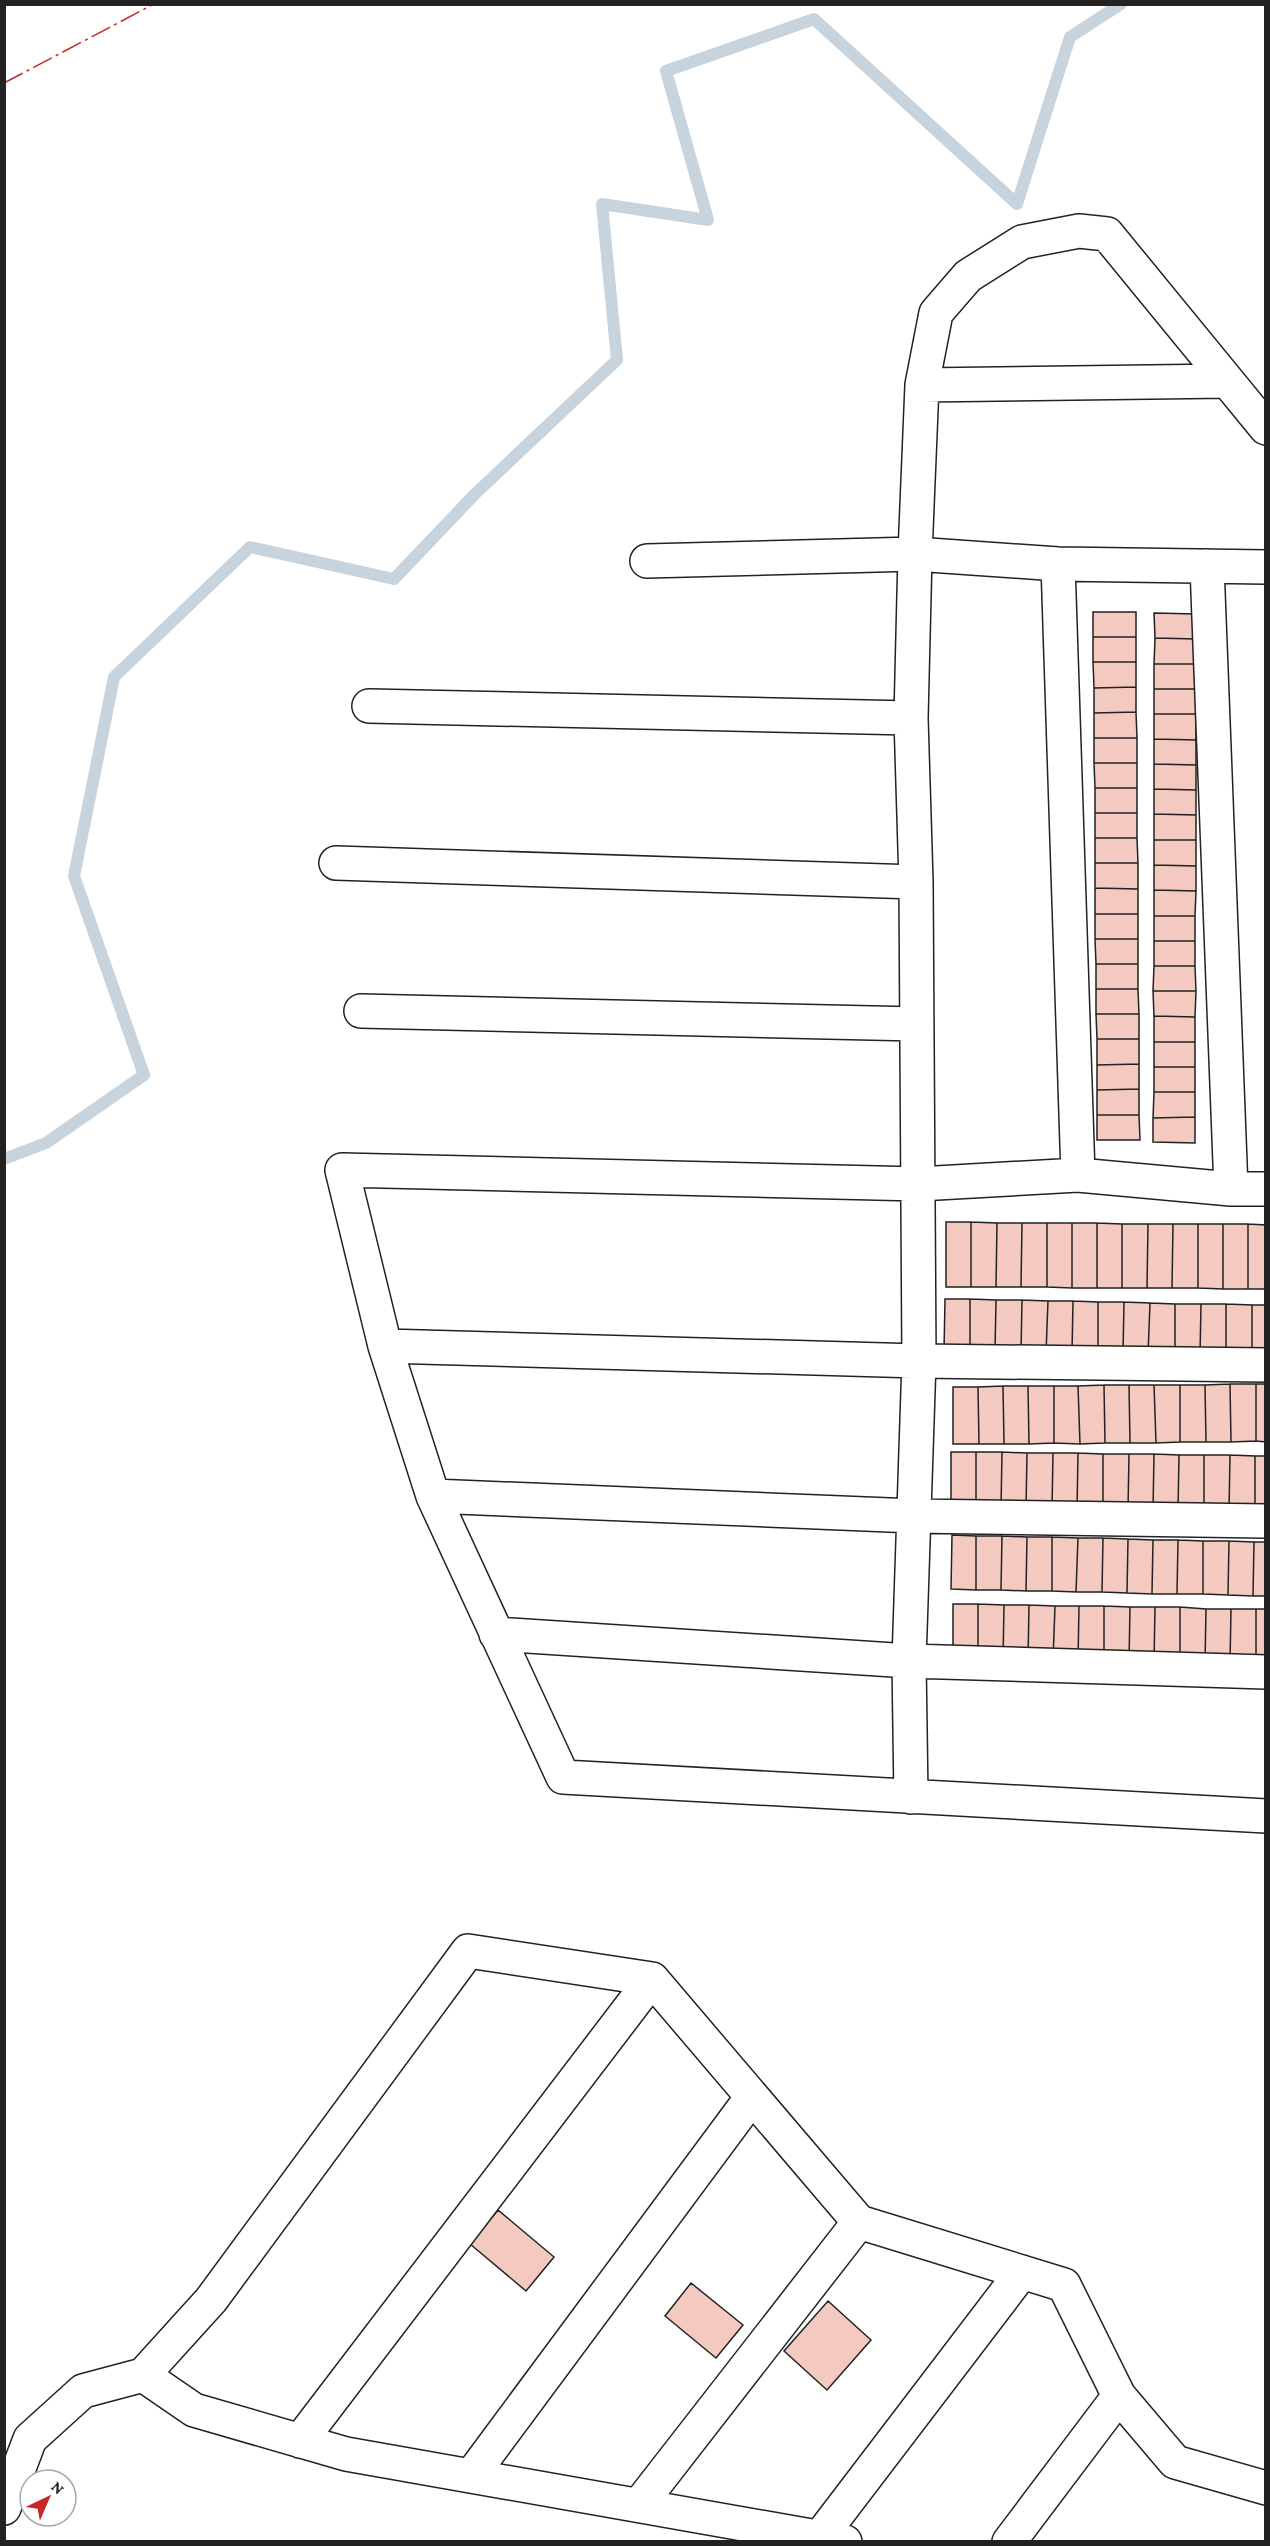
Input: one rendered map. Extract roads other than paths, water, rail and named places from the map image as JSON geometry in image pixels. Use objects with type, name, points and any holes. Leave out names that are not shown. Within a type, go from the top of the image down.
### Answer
[{"type":"street","points":[[911,1797],[909,1661],[919,1360],[916,882],[912,718],[915,554],[922,385],[936,313],[968,276],[1022,242],[1080,231],[1107,234],[1266,428]]},
{"type":"street","points":[[922,385],[1227,381]]},
{"type":"street","points":[[647,561],[915,554],[1058,564],[1266,567]]},
{"type":"street","points":[[1058,564],[1078,1175]]},
{"type":"street","points":[[1207,566],[1231,1189]]},
{"type":"street","points":[[369,706],[912,718]]},
{"type":"street","points":[[336,863],[916,882]]},
{"type":"street","points":[[361,1011],[916,1024]]},
{"type":"street","points":[[1266,1189],[1231,1189],[1078,1175],[919,1184],[342,1170],[385,1346],[433,1496],[563,1777],[1266,1816]]},
{"type":"street","points":[[385,1346],[919,1360],[1266,1365]]},
{"type":"street","points":[[433,1496],[914,1516],[1266,1521]]},
{"type":"street","points":[[496,1634],[909,1661],[1266,1672]]},
{"type":"street","points":[[4,2508],[30,2439],[83,2391],[143,2375],[211,2300],[468,1951],[651,1979],[859,2222],[1064,2285],[1119,2396],[1175,2462],[1266,2488]]},
{"type":"street","points":[[300,2441],[651,1979]]},
{"type":"street","points":[[471,2476],[752,2097]]},
{"type":"street","points":[[639,2505],[859,2222]]},
{"type":"street","points":[[143,2375],[194,2410],[346,2454],[832,2539],[1022,2272]]},
{"type":"street","points":[[1009,2541],[1119,2396]]},
{"type":"waterway","points":[[4,1159],[46,1143],[144,1075],[74,876],[114,677],[250,547],[394,579],[475,494],[617,360],[602,204],[708,220],[666,71],[814,19],[1017,204],[1070,37],[1121,4]]}]
